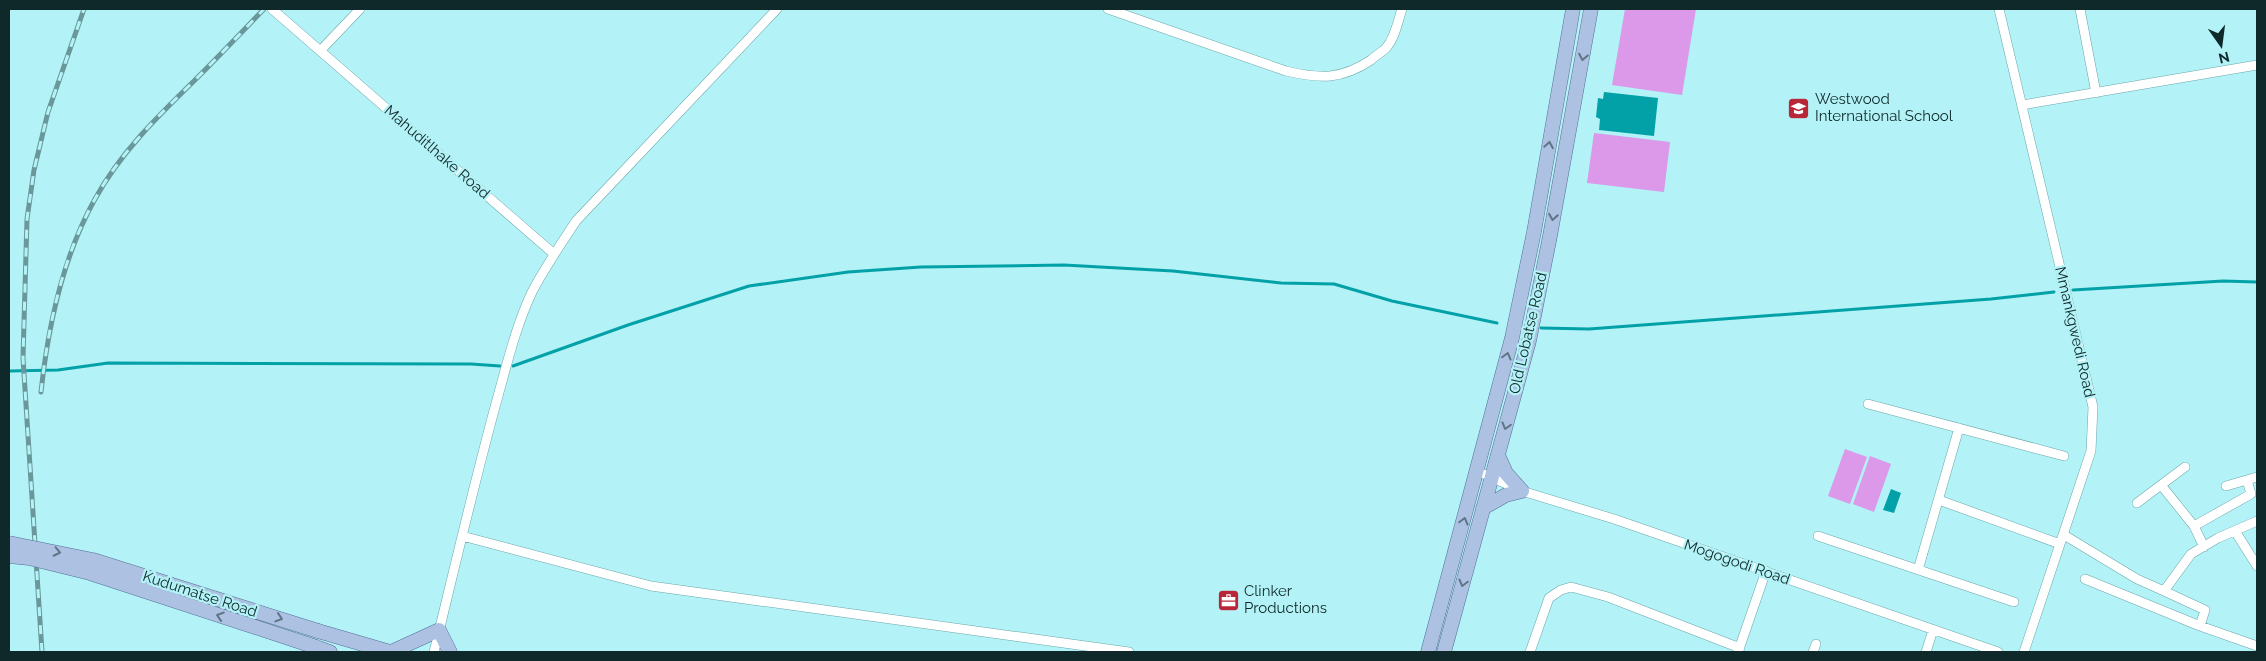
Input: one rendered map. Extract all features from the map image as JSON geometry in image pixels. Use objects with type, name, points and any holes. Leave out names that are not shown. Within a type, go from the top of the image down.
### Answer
[{"type":"main road","name":"Old Lobatse Road","points":[[1428,652],[1512,338],[1536,222],[1573,9]]},
{"type":"main road","name":"Old Lobatse Road","points":[[1444,652],[1531,331],[1591,9]]},
{"type":"main road","points":[[1483,508],[1506,495],[1522,491],[1506,473],[1498,455]]},
{"type":"main road","name":"Kudumatse Road","points":[[9,543],[92,560],[390,652]]},
{"type":"main road","name":"Kudumatse Road","points":[[9,556],[29,558],[90,573],[330,652]]},
{"type":"main road","points":[[390,652],[439,630],[450,652]]},
{"type":"street","name":"Mahuditlhake Road","points":[[272,9],[554,254]]},
{"type":"street","points":[[320,51],[360,9]]},
{"type":"street","points":[[434,652],[475,481],[507,361],[518,325],[533,291],[576,221],[777,9]]},
{"type":"street","points":[[1108,9],[1286,71],[1313,77],[1338,76],[1358,69],[1381,52],[1386,48],[1393,36],[1402,9]]},
{"type":"street","name":"Mmankgwedi Road","points":[[1998,9],[2093,407],[2091,451],[2024,652]]},
{"type":"street","points":[[2080,9],[2096,93]]},
{"type":"street","points":[[2022,105],[2257,65]]},
{"type":"street","points":[[1868,404],[2064,456]]},
{"type":"street","points":[[1918,570],[1959,428]]},
{"type":"street","points":[[2137,503],[2185,467]]},
{"type":"street","name":"Mogogodi Road","points":[[1477,471],[1492,476],[1522,491],[1614,519],[1998,652]]},
{"type":"street","points":[[2226,486],[2257,477]]},
{"type":"street","points":[[2194,526],[2251,494],[2247,480]]},
{"type":"street","points":[[2161,485],[2194,526],[2204,547]]},
{"type":"street","points":[[1939,500],[2062,540],[2137,579],[2205,610],[2200,626]]},
{"type":"street","points":[[2164,591],[2191,554],[2257,521]]},
{"type":"street","points":[[2235,531],[2257,566]]},
{"type":"street","points":[[462,536],[651,586],[1129,652]]},
{"type":"street","points":[[1818,536],[2014,602]]},
{"type":"street","points":[[1530,652],[1549,598],[1561,590],[1570,587],[1608,597],[1739,650],[1766,572]]},
{"type":"street","points":[[2085,579],[2200,626],[2257,646]]},
{"type":"street","points":[[1926,652],[1933,630]]},
{"type":"shaded area","points":[[1625,9],[1696,9],[1682,95],[1612,85]]},
{"type":"shaded area","points":[[1594,133],[1670,142],[1664,192],[1587,183]]},
{"type":"shaded area","points":[[1845,449],[1867,457],[1850,504],[1828,496]]},
{"type":"shaded area","points":[[1870,456],[1891,464],[1874,512],[1853,504]]},
{"type":"water","points":[[1604,92],[1658,98],[1654,136],[1599,130],[1600,119],[1596,117],[1598,98],[1603,99]]},
{"type":"water","points":[[1891,489],[1901,493],[1894,513],[1883,510]]},
{"type":"waterway","points":[[513,366],[628,325],[749,286],[848,272],[921,267],[1064,265],[1173,271],[1281,283],[1334,284],[1392,301],[1497,323]]},
{"type":"waterway","points":[[2073,290],[2223,281],[2257,282]]},
{"type":"waterway","points":[[1541,328],[1589,329],[1991,299],[2054,292]]},
{"type":"waterway","points":[[9,371],[58,370],[108,363],[471,364],[500,366]]},
{"type":"railway","points":[[42,652],[23,358],[27,219],[34,170],[48,112],[84,9]]},
{"type":"railway","points":[[41,392],[52,317],[58,293],[83,222],[95,199],[116,166],[140,136],[264,9]]},
{"type":"place","name":"Westwood International School","points":[[1799,108]]},
{"type":"place","name":"Clinker Productions","points":[[1228,600]]}]
